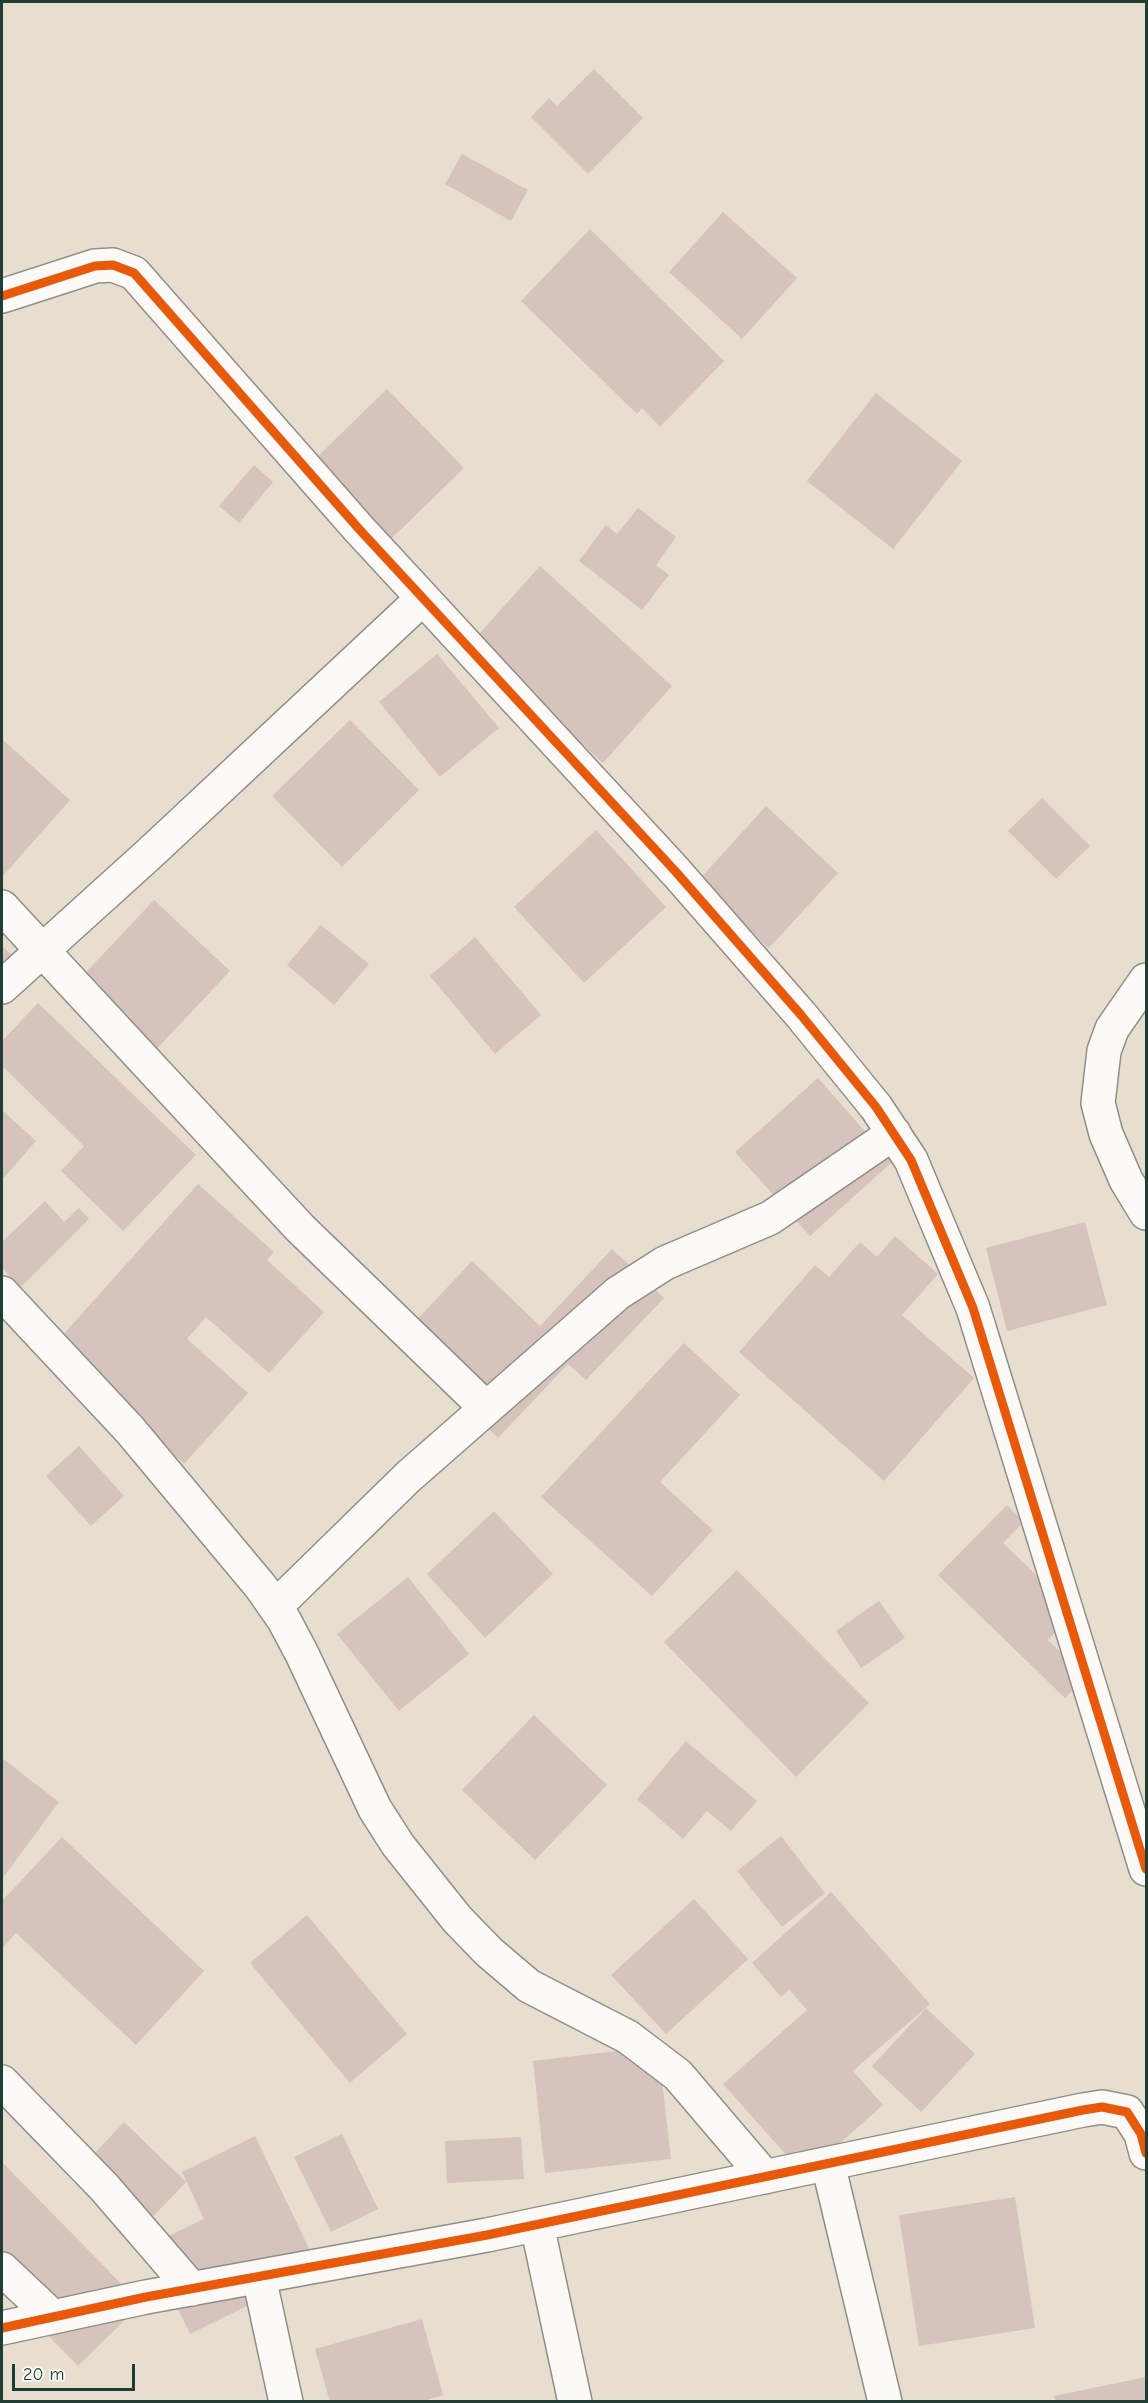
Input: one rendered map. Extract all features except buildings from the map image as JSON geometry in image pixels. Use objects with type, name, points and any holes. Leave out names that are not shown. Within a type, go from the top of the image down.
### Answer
[{"type":"street","points":[[2,296],[95,266],[113,265],[134,273],[423,598],[676,872],[801,1015],[876,1107],[910,1160],[974,1308],[1146,1869]]},
{"type":"street","points":[[2,987],[148,855],[423,598]]},
{"type":"street","points":[[2,907],[300,1228],[486,1408]]},
{"type":"street","points":[[1146,980],[1112,1029],[1104,1051],[1098,1103],[1106,1134],[1126,1180],[1146,1213]]},
{"type":"street","points":[[275,1607],[408,1477],[570,1334],[644,1275],[665,1263],[770,1218],[894,1133]]},
{"type":"street","points":[[3,1298],[137,1438],[239,1557],[275,1607],[302,1654],[375,1809],[421,1876],[457,1919],[489,1952],[529,1986],[628,2037],[678,2075],[765,2177]]},
{"type":"street","points":[[2,2082],[104,2187],[192,2289]]},
{"type":"street","points":[[2,2328],[192,2289],[537,2225],[1101,2107],[1127,2112],[1141,2134],[1146,2153]]},
{"type":"street","points":[[828,2164],[885,2402]]},
{"type":"street","points":[[537,2225],[575,2402]]},
{"type":"street","points":[[2,2269],[52,2317]]},
{"type":"street","points":[[259,2277],[286,2402]]},
{"type":"cycle path","points":[[2,296],[95,266],[113,265],[134,273],[359,529],[676,872],[801,1015],[876,1107],[911,1160],[973,1308],[1146,1869]]},
{"type":"cycle path","points":[[2,2328],[146,2297],[487,2235],[1102,2107],[1127,2112],[1141,2134],[1146,2153]]}]
